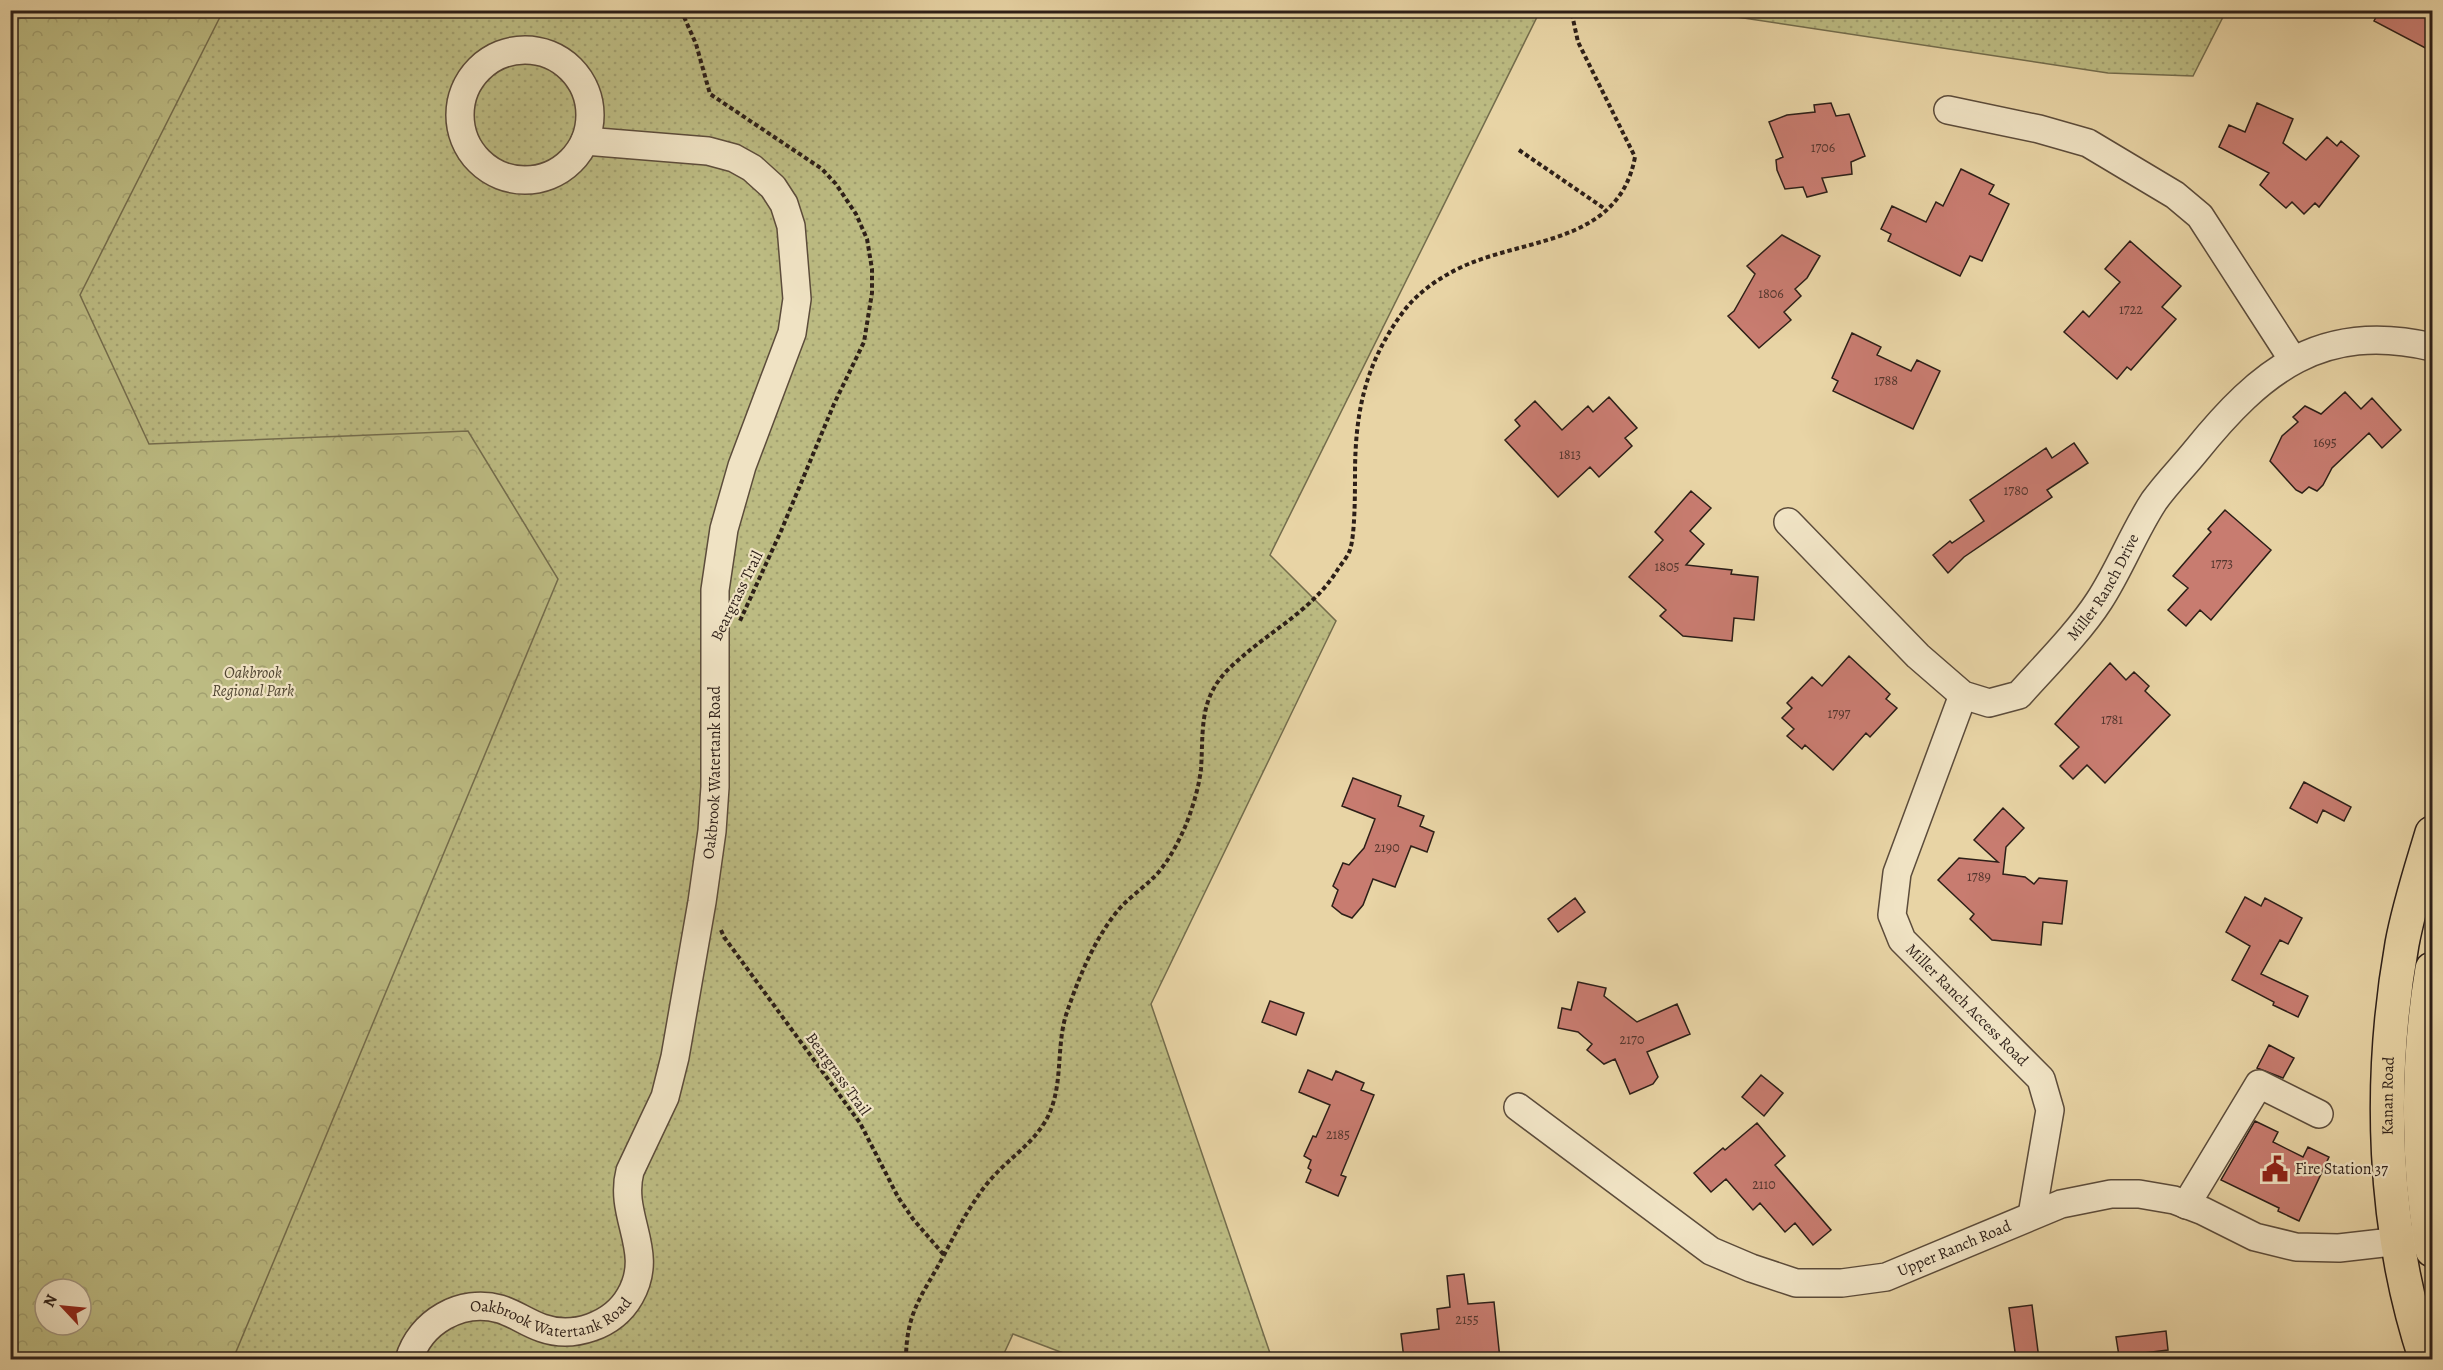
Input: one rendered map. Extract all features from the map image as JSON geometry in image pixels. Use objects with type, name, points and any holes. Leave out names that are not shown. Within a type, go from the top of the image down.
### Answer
[{"type":"main road","name":"Kanan Road","points":[[2426,1359],[2411,1315],[2397,1243],[2387,1141],[2394,1002],[2403,942],[2416,885],[2433,833]]},
{"type":"main road","name":"Kanan Road","points":[[2432,1241],[2421,1132],[2425,1011],[2433,969]]},
{"type":"street","points":[[524,50],[545,53],[565,63],[580,79],[588,98],[590,120],[585,141],[573,159],[556,172],[536,179],[515,180],[495,173],[478,160],[466,142],[460,122],[462,101],[470,81],[484,64],[503,53],[524,50]]},
{"type":"street","points":[[1948,110],[2039,129],[2081,141],[2101,149],[2175,195],[2200,216],[2294,360]]},
{"type":"street","name":"Oakbrook Watertank Road","points":[[409,1359],[417,1340],[431,1325],[446,1314],[483,1306],[500,1309],[545,1329],[568,1332],[592,1327],[610,1318],[630,1296],[636,1282],[640,1263],[639,1242],[631,1222],[627,1184],[630,1172],[664,1096],[675,1057],[712,831],[715,787],[714,590],[724,529],[742,466],[792,333],[796,299],[791,226],[784,204],[773,187],[752,168],[734,158],[708,151],[585,141]]},
{"type":"street","name":"Miller Ranch Drive","points":[[1788,522],[1918,656],[1963,695],[1989,703],[2019,695],[2098,603],[2154,501],[2211,431],[2256,387],[2307,352],[2350,342],[2392,340],[2433,347]]},
{"type":"street","name":"Miller Ranch Access Road","points":[[1963,695],[1898,873],[1892,915],[1902,940],[2041,1079],[2050,1110],[2032,1215]]},
{"type":"street","points":[[2186,1205],[2259,1084],[2319,1114]]},
{"type":"street","name":"Upper Ranch Road","points":[[1518,1107],[1711,1251],[1751,1268],[1796,1283],[1842,1283],[1886,1277],[2061,1204],[2111,1194],[2139,1194],[2186,1205],[2256,1237],[2296,1247],[2339,1248],[2432,1241]]},
{"type":"path","name":"Beargrass Trail","points":[[681,10],[696,44],[710,94],[822,169],[836,184],[856,214],[867,240],[872,269],[872,293],[864,342],[834,404],[747,608],[736,628]]},
{"type":"path","points":[[906,1359],[910,1322],[918,1297],[944,1255],[961,1220],[988,1182],[1025,1146],[1044,1123],[1056,1095],[1065,1019],[1100,938],[1120,908],[1157,874],[1185,826],[1201,774],[1203,723],[1213,689],[1232,665],[1296,615],[1329,584],[1350,550],[1355,493],[1355,433],[1361,396],[1381,348],[1405,310],[1434,283],[1473,261],[1560,237],[1591,222],[1616,199],[1631,176],[1635,157],[1578,42],[1571,10]]},
{"type":"path","points":[[1519,150],[1605,209]]},
{"type":"path","name":"Beargrass Trail","points":[[718,922],[724,937],[860,1123],[898,1197],[913,1219],[944,1255]]},
{"type":"green space","points":[[2226,10],[2193,76],[2108,73],[1697,11]]},
{"type":"green space","points":[[10,11],[1540,11],[1270,555],[1336,621],[1151,1004],[1272,1359],[1079,1359],[1013,1334],[1001,1360],[11,1359]]},
{"type":"green space","name":"Oakbrook Regional Park","points":[[10,11],[223,11],[80,295],[149,444],[468,431],[558,579],[233,1359],[11,1359]]},
{"type":"building","points":[[2380,10],[2433,10],[2433,52],[2374,21]]},
{"type":"building","points":[[1831,103],[1836,116],[1849,114],[1865,156],[1851,162],[1852,174],[1822,178],[1827,192],[1807,197],[1803,187],[1785,189],[1777,170],[1776,160],[1783,157],[1769,122],[1787,115],[1815,112],[1814,105]]},
{"type":"building","points":[[2257,103],[2293,119],[2283,143],[2306,160],[2327,137],[2337,146],[2341,141],[2359,156],[2319,207],[2315,203],[2304,214],[2292,202],[2286,208],[2260,185],[2269,173],[2219,147],[2229,125],[2245,132]]},
{"type":"building","points":[[1961,169],[1994,185],[1989,194],[2009,204],[1982,261],[1970,256],[1960,276],[1888,241],[1891,234],[1881,229],[1892,206],[1926,222],[1936,202],[1943,206]]},
{"type":"building","points":[[1782,235],[1820,256],[1807,278],[1795,289],[1801,296],[1784,312],[1791,320],[1759,348],[1728,316],[1734,311],[1755,274],[1747,266]]},
{"type":"building","points":[[2130,241],[2181,286],[2162,307],[2176,319],[2131,370],[2127,367],[2117,379],[2064,332],[2083,311],[2089,317],[2120,282],[2105,269]]},
{"type":"building","points":[[1852,333],[1881,347],[1877,355],[1911,371],[1917,360],[1940,371],[1913,429],[1833,391],[1838,381],[1832,378]]},
{"type":"building","points":[[2345,392],[2361,409],[2372,398],[2401,430],[2382,448],[2369,433],[2332,468],[2317,491],[2309,487],[2302,493],[2296,490],[2270,461],[2282,436],[2298,422],[2293,417],[2305,406],[2321,414]]},
{"type":"building","points":[[1609,397],[1637,428],[1625,438],[1632,446],[1599,477],[1590,467],[1558,497],[1505,440],[1520,426],[1515,420],[1535,401],[1562,430],[1588,406],[1593,412]]},
{"type":"building","points":[[2074,443],[2088,463],[2047,490],[2052,497],[1964,557],[1948,573],[1933,555],[1950,541],[1952,543],[1984,521],[1970,500],[2046,448],[2052,458]]},
{"type":"building","points":[[1691,491],[1711,508],[1690,531],[1704,544],[1686,565],[1732,570],[1731,574],[1758,577],[1754,620],[1734,618],[1732,641],[1683,636],[1660,616],[1666,610],[1629,577],[1663,540],[1655,532]]},
{"type":"building","points":[[2225,510],[2271,550],[2211,620],[2200,610],[2186,626],[2168,610],[2188,588],[2173,576],[2211,532],[2208,529]]},
{"type":"building","points":[[1849,656],[1890,694],[1886,699],[1897,708],[1870,737],[1866,733],[1833,770],[1805,745],[1802,749],[1787,736],[1794,729],[1782,718],[1792,708],[1787,703],[1812,677],[1822,686]]},
{"type":"building","points":[[2110,663],[2126,680],[2134,672],[2149,686],[2145,691],[2170,715],[2105,783],[2087,765],[2073,779],[2060,766],[2079,747],[2055,724]]},
{"type":"building","points":[[1353,778],[1401,796],[1398,806],[1424,816],[1420,826],[1434,832],[1427,852],[1411,846],[1395,887],[1373,879],[1363,905],[1352,918],[1332,906],[1338,890],[1333,886],[1343,863],[1349,865],[1364,848],[1375,819],[1342,806]]},
{"type":"building","points":[[2304,782],[2351,807],[2344,821],[2323,810],[2317,823],[2290,808]]},
{"type":"building","points":[[2003,808],[2024,828],[2006,847],[2003,874],[2025,877],[2034,884],[2039,878],[2067,881],[2062,924],[2043,922],[2041,945],[1992,940],[1970,919],[1974,914],[1938,880],[1959,858],[1998,862],[1974,840]]},
{"type":"building","points":[[2245,897],[2261,906],[2265,898],[2302,918],[2288,944],[2280,940],[2261,974],[2308,996],[2298,1017],[2232,980],[2250,946],[2226,932]]},
{"type":"building","points":[[1575,898],[1585,912],[1558,932],[1548,919]]},
{"type":"building","points":[[1578,982],[1606,988],[1604,996],[1637,1022],[1677,1004],[1690,1034],[1647,1052],[1658,1077],[1653,1084],[1630,1094],[1615,1059],[1604,1064],[1587,1050],[1592,1044],[1578,1032],[1558,1028],[1562,1008],[1571,1010]]},
{"type":"building","points":[[1270,1001],[1304,1013],[1296,1035],[1262,1022]]},
{"type":"building","points":[[2269,1045],[2294,1058],[2283,1078],[2257,1068]]},
{"type":"building","points":[[1308,1070],[1332,1080],[1336,1071],[1364,1083],[1361,1090],[1374,1095],[1341,1175],[1346,1177],[1338,1196],[1306,1182],[1311,1170],[1308,1168],[1311,1160],[1304,1156],[1313,1136],[1316,1137],[1330,1105],[1299,1092]]},
{"type":"building","points":[[1761,1075],[1783,1093],[1764,1116],[1742,1097]]},
{"type":"building","name":"Fire Station 37","points":[[2255,1121],[2278,1132],[2273,1142],[2303,1157],[2308,1147],[2329,1157],[2299,1221],[2278,1211],[2279,1208],[2221,1180]]},
{"type":"building","points":[[1757,1123],[1785,1156],[1775,1165],[1831,1230],[1813,1245],[1795,1223],[1785,1232],[1760,1203],[1753,1210],[1726,1179],[1711,1192],[1694,1173]]},
{"type":"building","points":[[1464,1274],[1468,1304],[1494,1302],[1500,1359],[1446,1359],[1445,1355],[1404,1359],[1401,1334],[1439,1329],[1437,1309],[1450,1307],[1447,1276]]},
{"type":"building","points":[[2032,1305],[2039,1359],[2016,1359],[2009,1308]]},
{"type":"building","points":[[2166,1331],[2168,1350],[2119,1356],[2116,1337]]},
{"type":"place","name":"Fire Station 37","points":[[2275,1169]]}]
